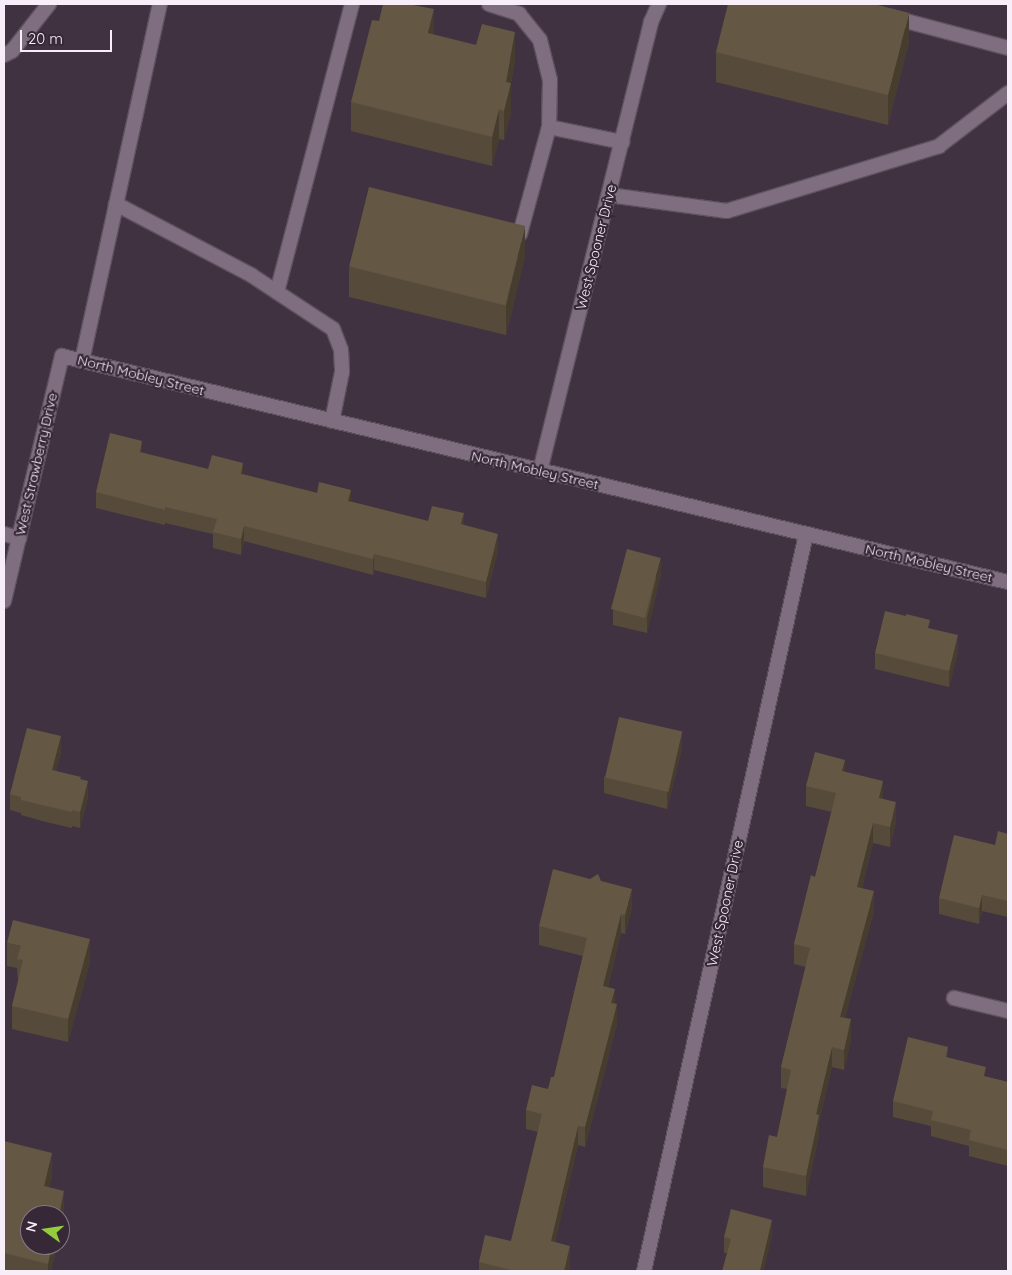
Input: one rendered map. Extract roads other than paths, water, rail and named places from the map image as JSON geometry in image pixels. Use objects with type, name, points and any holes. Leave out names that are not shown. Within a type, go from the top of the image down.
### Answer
[{"type":"street","points":[[4,55],[12,51],[49,4]]},
{"type":"street","points":[[82,360],[160,4]]},
{"type":"street","points":[[277,292],[352,4]]},
{"type":"street","points":[[489,4],[519,14],[540,40],[550,80],[550,127],[520,234]]},
{"type":"street","name":"West Spooner Drive","points":[[540,471],[651,22],[659,4]]},
{"type":"street","points":[[879,14],[1008,48]]},
{"type":"street","points":[[608,195],[728,211],[939,146],[1008,93]]},
{"type":"street","points":[[550,127],[622,142]]},
{"type":"street","points":[[116,204],[250,275],[333,329],[341,350],[342,372],[332,421]]},
{"type":"street","name":"North Mobley Street","points":[[62,356],[1008,582]]},
{"type":"street","name":"West Strawberry Drive","points":[[4,602],[62,356]]},
{"type":"street","points":[[4,534],[18,538]]},
{"type":"street","name":"West Spooner Drive","points":[[644,1271],[806,534]]},
{"type":"street","points":[[954,998],[1008,1010]]}]
